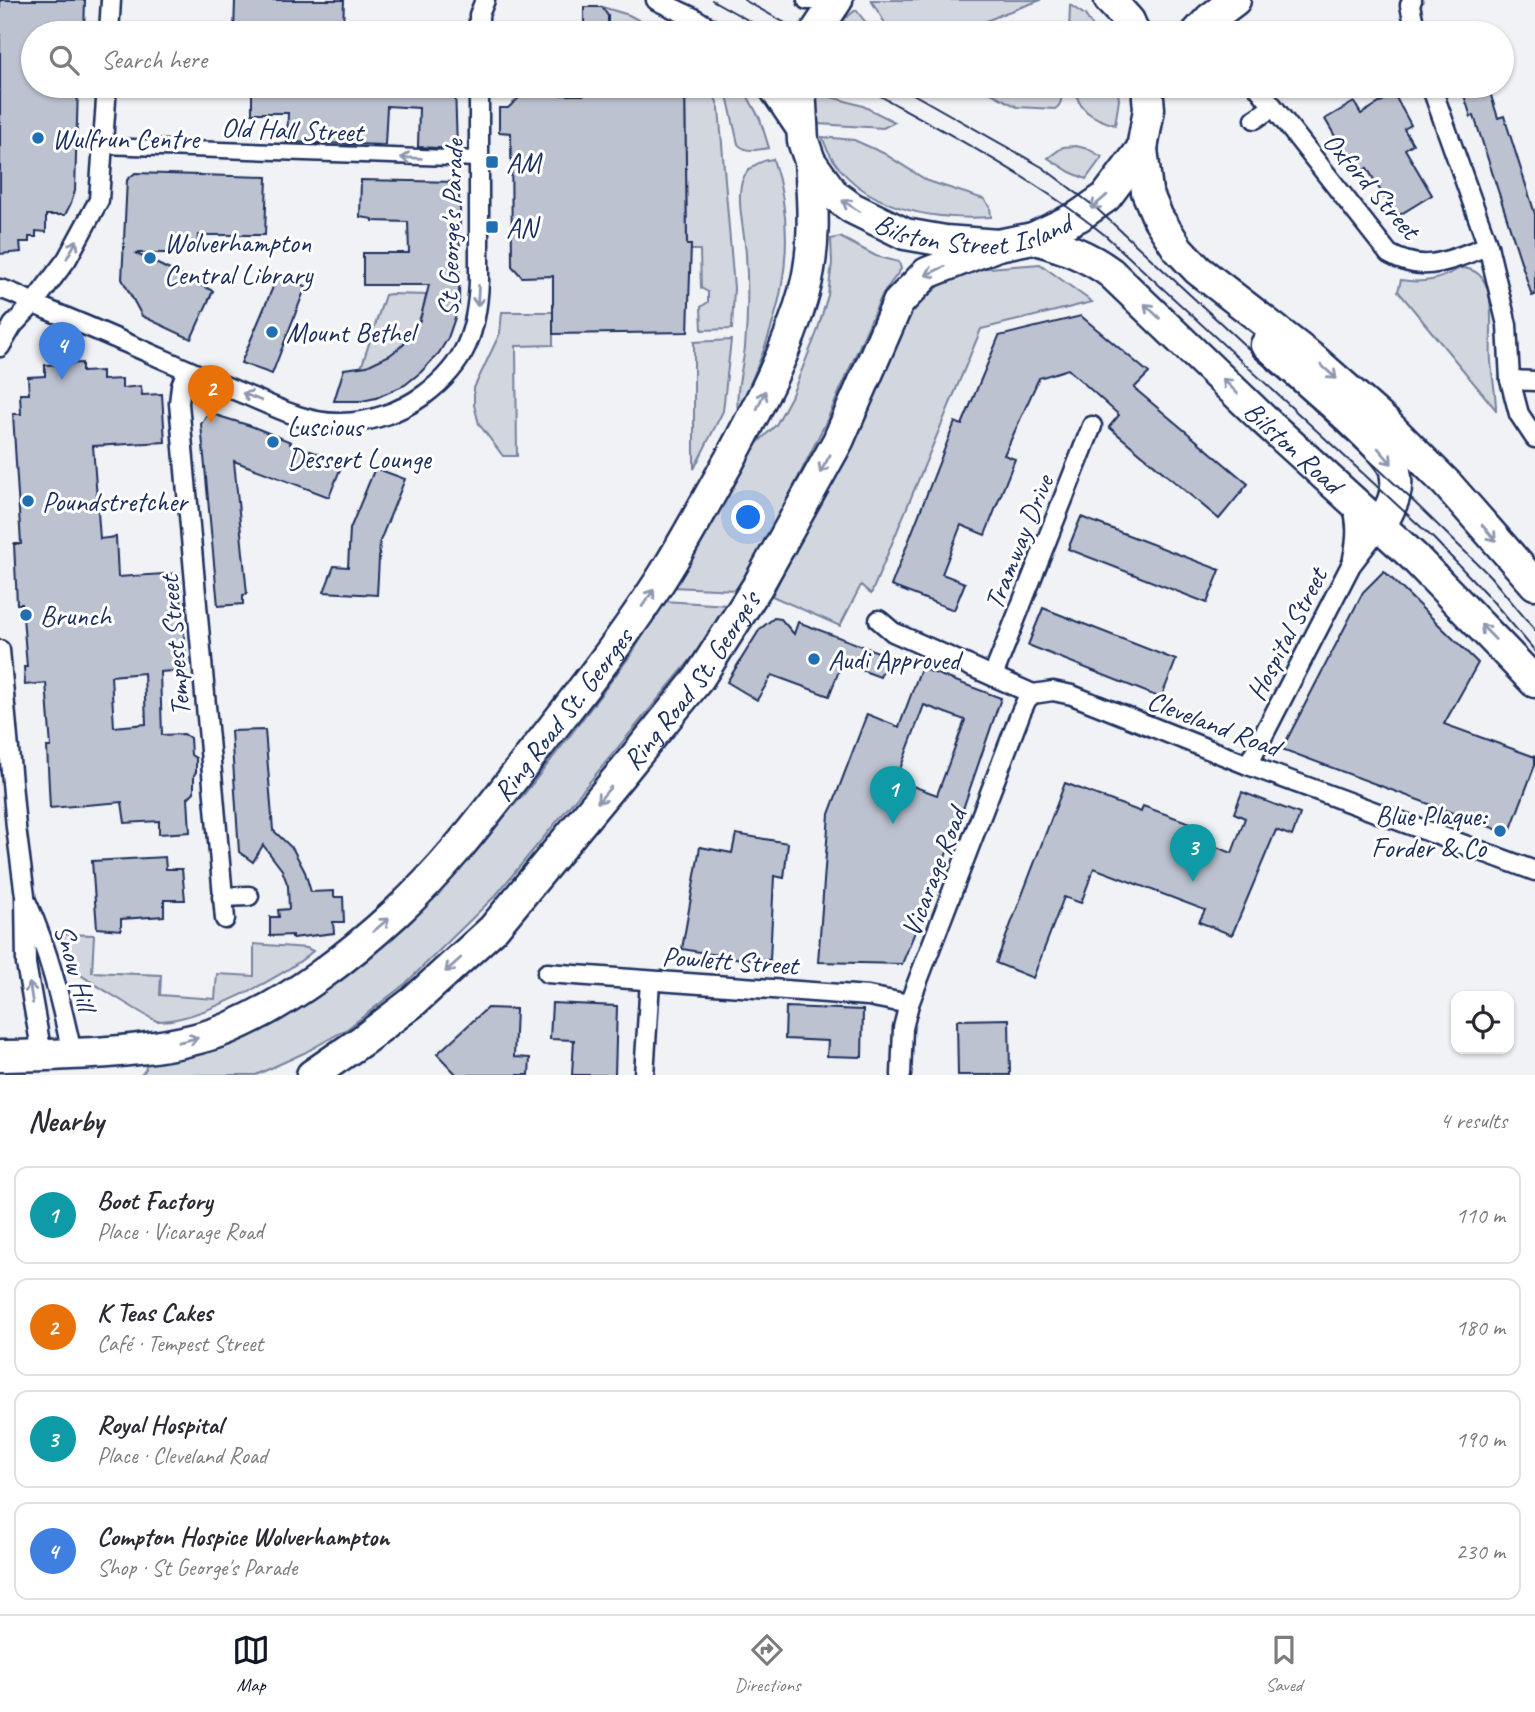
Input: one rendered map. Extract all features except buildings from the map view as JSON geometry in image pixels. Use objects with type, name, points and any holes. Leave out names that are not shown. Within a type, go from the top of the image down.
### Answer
[{"type":"highway","points":[[823,21],[837,0]]},
{"type":"highway","points":[[1110,0],[1129,21]]},
{"type":"highway","points":[[1208,21],[1235,0]]},
{"type":"highway","points":[[801,98],[806,151]]},
{"type":"highway","name":"Bilston Street Island","points":[[806,151],[834,195],[852,208],[905,234],[944,241],[998,245],[1033,238],[1095,207],[1106,197],[1142,149],[1151,98]]},
{"type":"highway","points":[[1142,149],[1147,192],[1158,218],[1178,249],[1252,332],[1365,434],[1389,460],[1395,473],[1396,495],[1380,527]]},
{"type":"highway","name":"Ring Road St. Georges","points":[[0,1056],[42,1065],[76,1068],[132,1048],[185,1042],[228,1028],[315,981],[398,911],[452,854],[592,679],[656,586],[693,526],[758,408],[796,321],[805,288],[814,225],[806,151]]},
{"type":"highway","name":"Bilston Road","points":[[1033,238],[1080,254],[1111,273],[1427,570],[1535,682]]},
{"type":"highway","name":"Ring Road St. George's","points":[[312,1075],[413,1002],[493,929],[596,805],[699,678],[757,587],[838,441],[898,303],[927,274],[998,245]]},
{"type":"highway","points":[[1198,270],[1314,359],[1388,425],[1447,484],[1535,584]]},
{"type":"street","points":[[110,21],[111,0]]},
{"type":"street","points":[[480,21],[481,4],[485,0]]},
{"type":"street","points":[[656,0],[699,21]]},
{"type":"street","points":[[807,0],[814,0]]},
{"type":"street","points":[[1412,0],[1410,5],[1413,21]]},
{"type":"street","points":[[0,347],[13,325],[33,304],[67,259],[99,200],[106,98]]},
{"type":"street","name":"St George's Parade","points":[[0,289],[187,370],[316,421],[340,424],[389,415],[436,386],[456,366],[472,337],[479,291],[479,98]]},
{"type":"street","points":[[773,98],[806,151]]},
{"type":"street","name":"Oxford Street","points":[[1266,98],[1389,254],[1405,263],[1419,266],[1443,262],[1488,246]]},
{"type":"street","points":[[1435,98],[1488,246],[1507,325],[1510,380],[1519,414],[1535,438]]},
{"type":"street","points":[[1255,119],[1273,107]]},
{"type":"street","name":"Old Hall Street","points":[[103,146],[479,159]]},
{"type":"street","name":"Tempest Street","points":[[187,370],[179,403],[225,919]]},
{"type":"street","points":[[1510,380],[1535,381]]},
{"type":"street","name":"Tramway Drive","points":[[993,677],[1092,426]]},
{"type":"street","points":[[1351,500],[1357,540],[1351,565]]},
{"type":"street","points":[[1351,565],[1380,527]]},
{"type":"street","name":"Hospital Street","points":[[1248,765],[1351,565]]},
{"type":"street","name":"Cleveland Road","points":[[879,620],[893,632],[1033,694],[1053,691],[1072,695],[1248,765],[1535,871]]},
{"type":"street","name":"Snow Hill","points":[[0,650],[24,896],[26,964],[42,1065]]},
{"type":"street","name":"Vicarage Road","points":[[901,1075],[903,1028],[909,1004],[1021,712],[1027,699],[1033,694]]},
{"type":"street","name":"Snow Hill","points":[[24,896],[40,930],[76,1068]]},
{"type":"street","points":[[222,897],[249,896]]},
{"type":"street","name":"Powlett Street","points":[[547,973],[867,996],[909,1004]]},
{"type":"street","points":[[644,1075],[650,981]]},
{"type":"shaded area","points":[[871,0],[1041,0],[987,21],[884,21]]},
{"type":"shaded area","points":[[1070,5],[1089,21],[1069,21]]},
{"type":"shaded area","points":[[602,7],[640,21],[608,21]]},
{"type":"shaded area","points":[[856,10],[865,21],[842,21]]},
{"type":"shaded area","points":[[685,98],[715,98],[719,108],[734,288],[732,329],[702,330],[701,307],[708,302],[708,292],[701,288],[700,250],[691,250],[691,245],[687,245]]},
{"type":"shaded area","points":[[728,98],[749,98],[760,119],[769,148],[748,150],[738,144]]},
{"type":"shaded area","points":[[816,98],[835,98],[863,106],[895,122],[883,128],[818,124]]},
{"type":"shaded area","points":[[1000,98],[1061,98],[1055,109],[1017,107]]},
{"type":"shaded area","points":[[1077,98],[1119,98],[1115,125],[1087,112]]},
{"type":"shaded area","points":[[822,137],[854,140],[883,153],[928,181],[984,199],[990,207],[991,217],[966,218],[915,212],[869,194],[850,179],[834,160]]},
{"type":"shaded area","points":[[1076,146],[1102,157],[1086,179],[1048,158],[1063,147]]},
{"type":"shaded area","points":[[773,159],[782,193],[786,225],[781,288],[764,349],[738,411],[747,300],[741,187],[745,174],[751,167]]},
{"type":"shaded area","points":[[840,237],[876,256],[899,262],[901,269],[882,295],[827,420],[782,510],[737,590],[672,587],[749,451],[776,425],[791,397],[817,332],[828,295],[832,263],[831,239]]},
{"type":"shaded area","points":[[1040,264],[1092,302],[981,329],[871,594],[861,585],[840,626],[772,596],[873,386],[914,309],[940,285],[977,269]]},
{"type":"shaded area","points":[[1460,268],[1474,271],[1483,279],[1488,290],[1496,410],[1398,291],[1401,280],[1431,280]]},
{"type":"shaded area","points":[[385,295],[427,295],[419,320],[405,342],[386,358],[361,368]]},
{"type":"shaded area","points":[[502,312],[553,312],[553,345],[516,346],[517,456],[503,456],[479,424],[474,405],[474,388],[500,333]]},
{"type":"shaded area","points":[[731,340],[723,411],[694,469],[694,342]]},
{"type":"shaded area","points":[[663,601],[728,605],[721,623],[496,895],[405,984],[347,1029],[256,1075],[141,1075],[146,1069],[144,1058],[189,1051],[453,873],[525,793],[569,737],[633,652]]},
{"type":"shaded area","points":[[63,934],[94,935],[92,972],[161,975],[160,995],[215,999],[217,974],[254,976],[254,944],[307,948],[313,951],[282,973],[239,996],[194,1014],[157,1021],[74,970]]},
{"type":"tram line","points":[[712,0],[750,21]]},
{"type":"tram line","points":[[744,0],[782,21]]},
{"type":"tram line","points":[[884,98],[1018,174],[1106,236],[1434,539],[1535,651]]},
{"type":"tram line","points":[[920,98],[1042,167],[1095,207],[1409,497],[1490,576],[1535,630]]},
{"type":"place","name":"Wulfrun Centre","points":[[38,138]]},
{"type":"place","name":"AM","points":[[492,162]]},
{"type":"place","name":"AN","points":[[492,227]]},
{"type":"place","name":"Wolverhampton Central Library","points":[[150,258]]},
{"type":"place","name":"Mount Bethel","points":[[272,332]]},
{"type":"place","name":"Compton Hospice Wolverhampton","points":[[62,380]]},
{"type":"place","name":"K Teas Cakes","points":[[211,423]]},
{"type":"place","name":"Luscious Dessert Lounge","points":[[273,442]]},
{"type":"place","name":"Poundstretcher","points":[[28,501]]},
{"type":"place","name":"Brunch","points":[[26,615]]},
{"type":"place","name":"Audi Approved","points":[[814,659]]},
{"type":"place","name":"Boot Factory","points":[[893,824]]},
{"type":"place","name":"Blue Plaque: Forder & Co","points":[[1500,831]]},
{"type":"place","name":"Royal Hospital","points":[[1193,882]]}]
